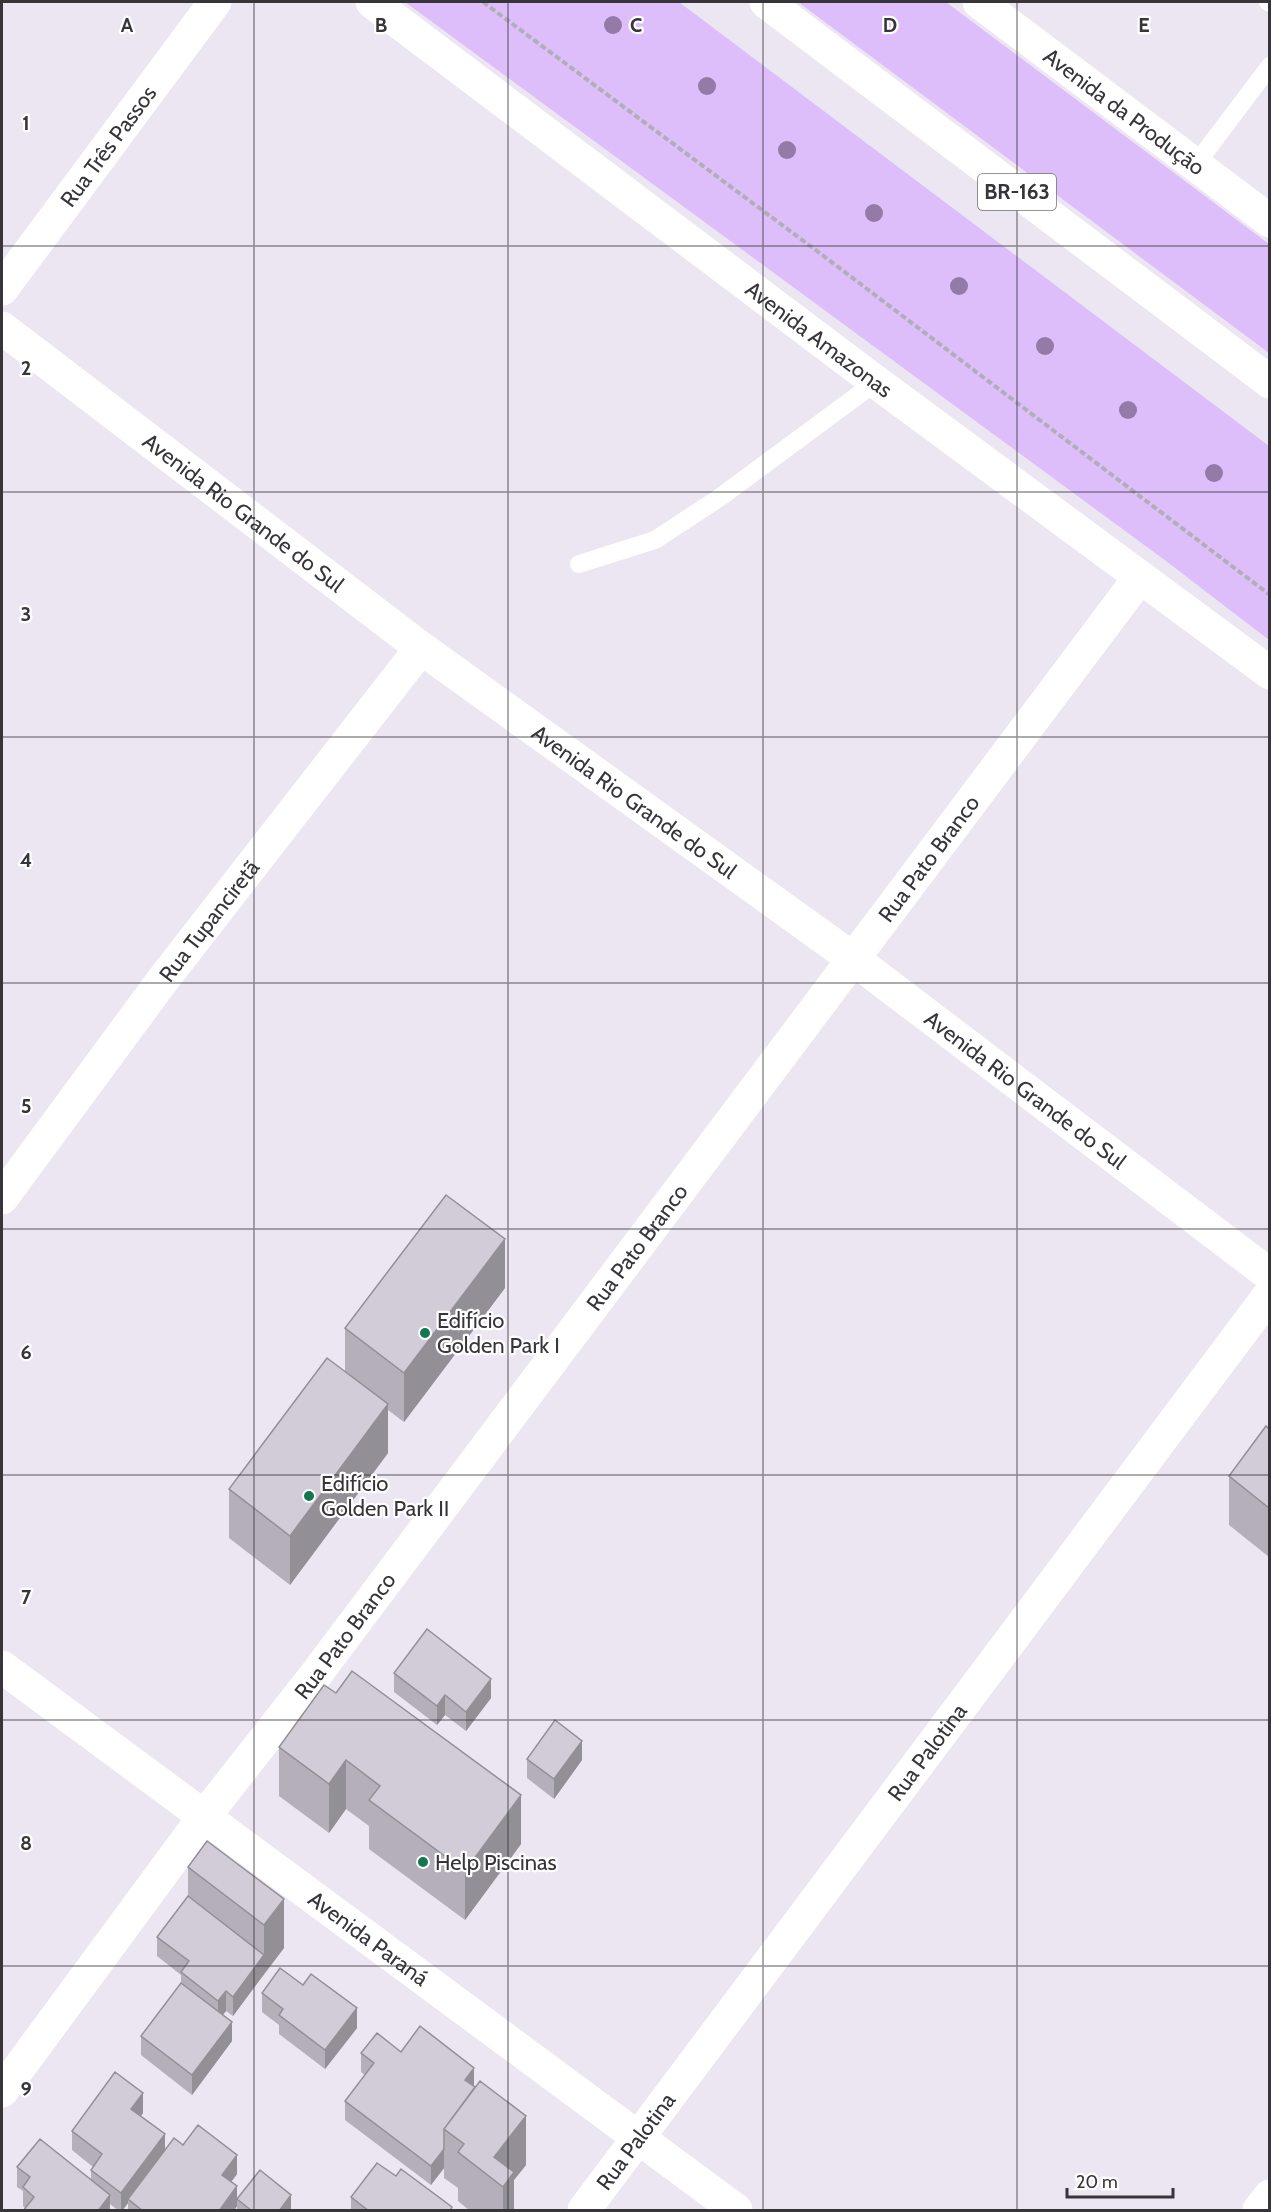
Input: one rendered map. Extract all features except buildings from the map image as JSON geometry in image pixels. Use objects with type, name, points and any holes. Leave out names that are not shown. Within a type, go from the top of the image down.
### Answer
[{"type":"main road","name":"Rua Três Passos","points":[[2,289],[215,2]]},
{"type":"main road","name":"Avenida Amazonas","points":[[372,2],[876,382],[1269,673]]},
{"type":"main road","name":"BR-163","points":[[766,2],[1269,382]]},
{"type":"main road","name":"Avenida da Produção","points":[[979,2],[1269,221]]},
{"type":"main road","name":"Avenida Rio Grande do Sul","points":[[2,328],[421,648],[852,958],[1269,1275]]},
{"type":"main road","name":"Rua Pato Branco","points":[[2,2091],[203,1818],[317,1673],[1140,576]]},
{"type":"main road","name":"Rua Tupanciretã","points":[[2,1198],[162,981],[421,648]]},
{"type":"main road","name":"Rua Palotina","points":[[584,2211],[1269,1294]]},
{"type":"main road","name":"Avenida Paraná","points":[[2,1667],[736,2211]]},
{"type":"main road","points":[[1259,2211],[1269,2196]]},
{"type":"lane","points":[[1196,164],[1269,66]]},
{"type":"lane","points":[[579,564],[655,540],[719,498],[876,382]]},
{"type":"path","points":[[483,2],[821,254],[1269,595]]},
{"type":"shaded area","points":[[405,2],[679,2],[1269,446],[1269,640],[1166,561]]},
{"type":"shaded area","points":[[798,2],[946,2],[1269,244],[1269,353]]},
{"type":"place","name":"Edifício Golden Park I","points":[[425,1333]]},
{"type":"place","name":"Edifício Golden Park II","points":[[309,1496]]},
{"type":"place","name":"Help Piscinas","points":[[423,1862]]}]
